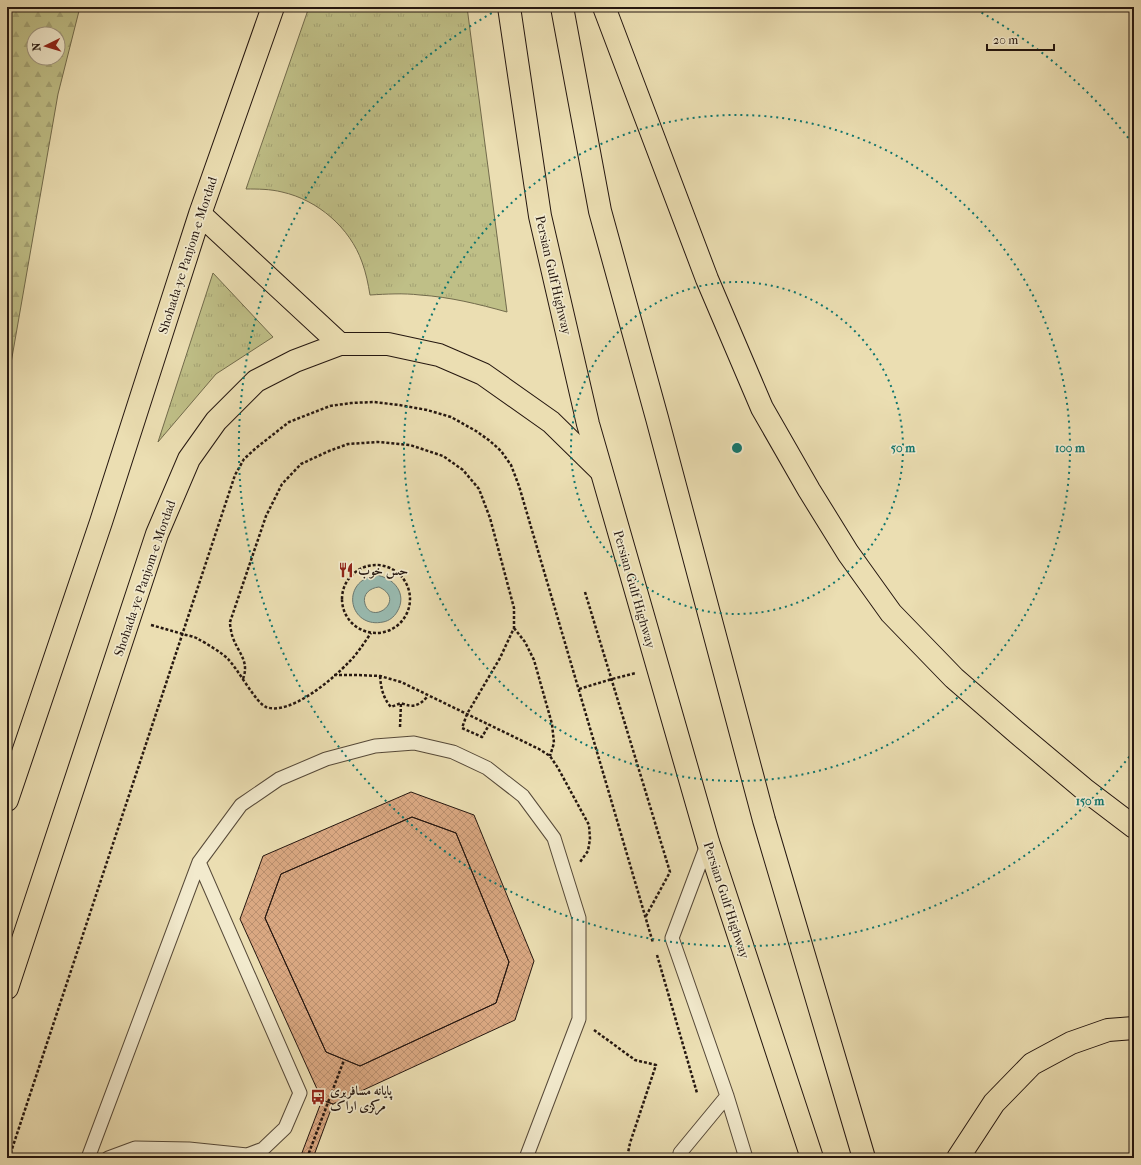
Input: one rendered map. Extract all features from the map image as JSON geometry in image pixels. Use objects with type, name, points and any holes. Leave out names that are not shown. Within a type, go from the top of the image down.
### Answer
[{"type":"main road","name":"Shohada-ye Panjom-e Mordad","points":[[7,800],[101,522],[200,214],[273,7]]},
{"type":"main road","name":"Persian Gulf Highway","points":[[509,7],[540,216],[588,424],[708,842],[812,1158]]},
{"type":"main road","points":[[562,7],[600,211],[764,820],[864,1158]]},
{"type":"main road","points":[[604,7],[707,279],[762,408],[809,490],[848,553],[891,613],[954,678],[1055,765],[1134,827]]},
{"type":"main road","points":[[200,214],[340,344]]},
{"type":"main road","name":"Shohada-ye Panjom-e Mordad","points":[[7,988],[157,534],[189,459],[216,421],[256,381],[295,361],[340,344],[388,344],[439,356],[483,374],[551,422],[601,471]]},
{"type":"main road","points":[[958,1158],[994,1103],[1032,1064],[1071,1043],[1108,1030],[1134,1028]]},
{"type":"lane","points":[[88,1158],[199,862],[241,805],[279,779],[326,758],[375,746],[414,743],[453,752],[488,768],[523,796],[554,838],[579,918],[579,1019],[526,1158]]},
{"type":"lane","points":[[708,842],[672,938],[727,1096],[746,1158]]},
{"type":"lane","points":[[108,1158],[135,1148],[247,1154],[263,1149],[285,1128],[300,1093],[199,862]]},
{"type":"lane","points":[[682,1158],[680,1153],[727,1096]]},
{"type":"path","points":[[9,1158],[235,475],[244,459],[289,422],[330,406],[374,402],[427,410],[451,417],[490,441],[501,451],[511,464],[519,486],[654,946]]},
{"type":"path","points":[[243,679],[246,672],[245,664],[232,635],[230,622],[266,516],[282,484],[301,464],[328,450],[348,444],[378,442],[410,445],[443,456],[463,470],[479,488],[490,518],[514,608],[514,628],[500,658],[467,714],[462,728],[482,738],[489,725]]},
{"type":"path","points":[[378,565],[397,572],[402,577],[408,589],[410,603],[406,616],[397,626],[384,632],[371,633],[358,628],[348,618],[343,606],[343,596],[345,586],[353,574],[365,567],[378,565]]},
{"type":"path","points":[[585,592],[670,872],[646,916]]},
{"type":"path","points":[[129,619],[197,638],[229,660],[264,706],[275,709],[284,708],[320,688],[349,663],[371,633]]},
{"type":"path","points":[[514,628],[525,642],[534,660],[552,724],[554,743],[550,756]]},
{"type":"path","points":[[334,675],[380,676],[401,682],[539,749],[550,756],[589,825],[590,839],[588,851],[580,862],[564,871]]},
{"type":"path","points":[[380,676],[383,694],[386,702],[391,707],[401,703],[410,707],[423,701],[428,696]]},
{"type":"path","points":[[579,690],[612,679]]},
{"type":"path","points":[[400,744],[401,703]]},
{"type":"path","points":[[656,953],[698,1093]]},
{"type":"path","points":[[579,1019],[635,1060],[656,1065],[630,1143],[627,1158]]},
{"type":"path","points":[[307,1158],[344,1060]]},
{"type":"green space","points":[[7,7],[80,7],[66,62],[66,26],[26,26],[26,66],[65,66],[58,94],[7,386]]},
{"type":"green space","points":[[309,7],[467,7],[507,312],[442,297],[414,294],[370,295],[365,270],[357,250],[350,238],[331,217],[308,202],[295,196],[273,190],[246,189]]},
{"type":"green space","points":[[213,273],[273,337],[216,374],[158,442]]},
{"type":"water","points":[[375,575],[382,576],[393,583],[400,593],[400,605],[396,614],[387,621],[372,622],[363,619],[356,612],[353,604],[353,595],[356,587],[364,580]],"holes":[[[379,587],[387,592],[390,598],[389,604],[385,609],[380,612],[369,610],[364,600],[366,594],[370,590]]]},
{"type":"building","points":[[411,792],[474,815],[534,961],[515,1020],[333,1104],[322,1100],[240,919],[263,856]],"holes":[[[412,817],[456,833],[509,962],[496,1003],[360,1066],[326,1052],[265,918],[281,874]]]},
{"type":"building","points":[[412,817],[456,833],[509,962],[496,1003],[360,1066],[326,1052],[265,918],[281,874]]},
{"type":"building","points":[[322,1100],[333,1104],[313,1158],[300,1158]]},
{"type":"place","name":"حس خوب","points":[[346,570]]},
{"type":"place","name":"پایانه مسافربری مرکزی اراک","points":[[318,1097]]}]
